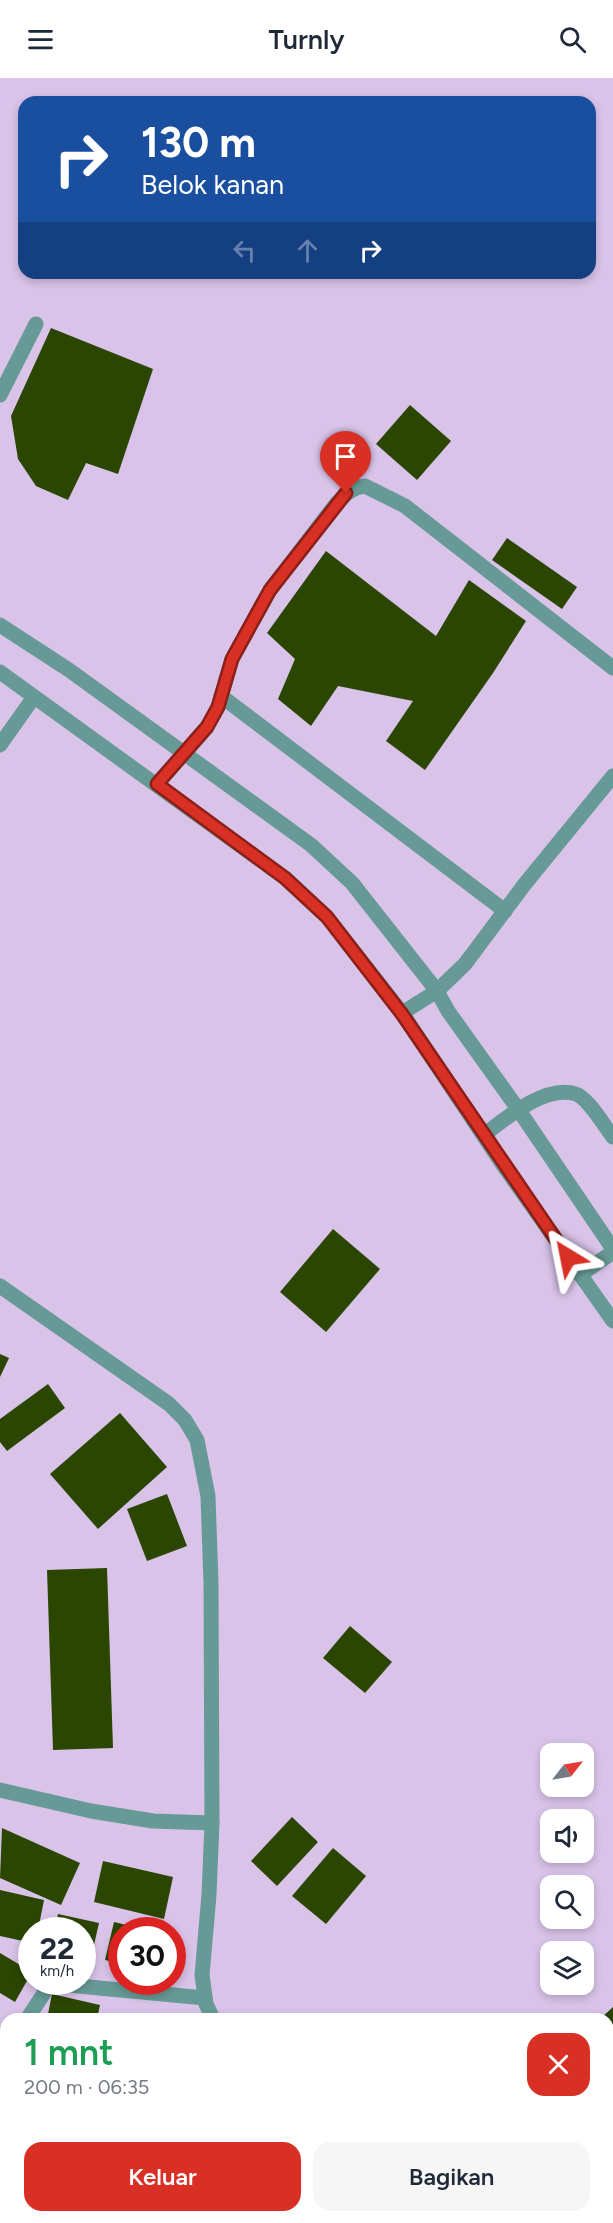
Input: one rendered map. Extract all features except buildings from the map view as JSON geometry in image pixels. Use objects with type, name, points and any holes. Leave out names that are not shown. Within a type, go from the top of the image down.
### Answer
[{"type":"street","points":[[0,395],[36,324]]},
{"type":"street","points":[[157,784],[207,727],[218,707],[232,659],[270,590],[336,504],[346,493],[357,487],[365,486],[405,506],[613,668]]},
{"type":"street","points":[[0,625],[69,670],[311,845],[352,883],[437,991],[448,1011],[518,1109],[613,1250],[580,1275]]},
{"type":"street","points":[[0,672],[285,878],[327,917],[402,1014],[613,1321]]},
{"type":"street","points":[[221,696],[505,911]]},
{"type":"street","points":[[0,744],[34,697]]},
{"type":"street","points":[[402,1014],[437,991],[465,964],[613,776]]},
{"type":"street","points":[[484,1135],[518,1109],[554,1093],[578,1094],[613,1137]]},
{"type":"street","points":[[0,1286],[169,1404],[185,1420],[197,1440],[208,1496],[211,1583],[212,1823],[202,1975],[205,1998],[211,2013]]},
{"type":"street","points":[[0,1790],[91,1811],[153,1821],[212,1823]]},
{"type":"street","points":[[31,2013],[48,1987],[57,1984],[205,1998]]},
{"type":"route","points":[[346,493],[270,590],[232,659],[218,707],[207,727],[157,784],[285,878],[327,917],[402,1014],[568,1257]]}]
